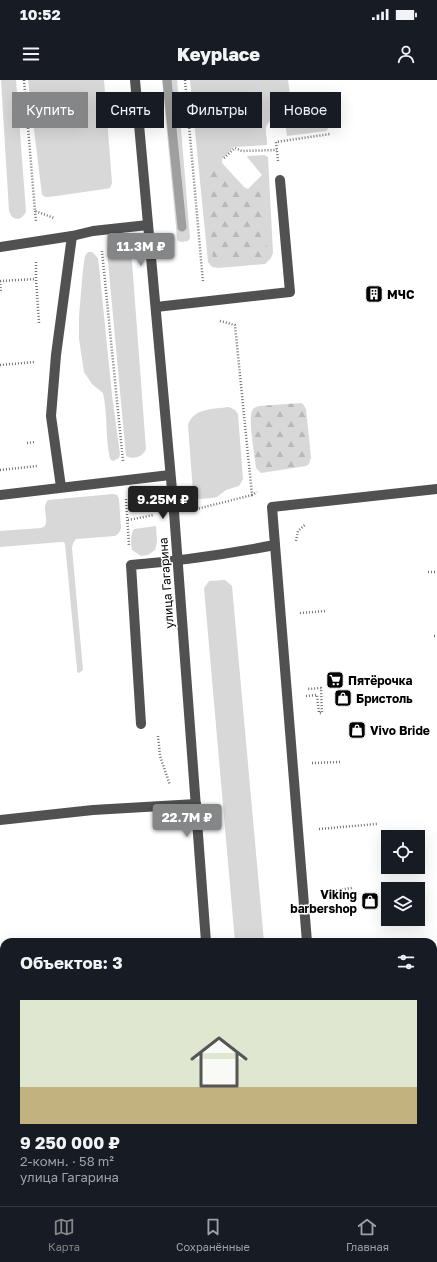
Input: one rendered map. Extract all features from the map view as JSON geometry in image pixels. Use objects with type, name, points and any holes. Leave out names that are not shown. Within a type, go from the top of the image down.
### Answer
[{"type":"street","name":"улица Гагарина","points":[[135,80],[174,512],[206,938]]},
{"type":"street","points":[[156,307],[290,292],[280,180]]},
{"type":"street","points":[[0,247],[72,236],[94,231],[148,225]]},
{"type":"street","points":[[61,487],[52,416],[56,355],[72,236]]},
{"type":"street","points":[[0,495],[170,475]]},
{"type":"street","points":[[307,938],[272,507],[437,489]]},
{"type":"street","points":[[141,724],[131,565],[177,561],[235,553],[275,545]]},
{"type":"street","points":[[0,820],[93,810],[196,804]]},
{"type":"path","points":[[24,80],[35,212],[57,219]]},
{"type":"path","points":[[185,80],[206,316],[235,325],[252,495]]},
{"type":"path","points":[[280,180],[276,142],[330,134]]},
{"type":"path","points":[[224,158],[235,148],[242,151],[277,150]]},
{"type":"path","points":[[94,231],[103,253],[130,553],[146,564]]},
{"type":"path","points":[[1,293],[0,281],[36,279],[39,324]]},
{"type":"path","points":[[0,365],[41,362]]},
{"type":"path","points":[[27,443],[38,442]]},
{"type":"path","points":[[0,470],[41,466]]},
{"type":"path","points":[[128,520],[174,512],[196,510],[252,495],[259,491]]},
{"type":"path","points":[[252,495],[272,507],[298,531]]},
{"type":"path","points":[[296,545],[298,531],[308,523]]},
{"type":"path","points":[[428,572],[437,572]]},
{"type":"path","points":[[299,605],[300,621]]},
{"type":"path","points":[[300,613],[326,611]]},
{"type":"path","points":[[306,681],[307,703]]},
{"type":"path","points":[[306,689],[320,688],[322,713],[319,713],[317,695],[306,696]]},
{"type":"path","points":[[158,733],[160,756],[173,793],[174,805]]},
{"type":"path","points":[[312,756],[313,770]]},
{"type":"path","points":[[312,763],[340,762]]},
{"type":"path","points":[[318,822],[318,829],[377,824]]},
{"type":"path","points":[[325,899],[324,892],[352,888]]},
{"type":"green space","points":[[1,80],[16,80],[17,92],[12,92],[12,128],[20,128],[26,212],[18,219],[12,217],[9,211]]},
{"type":"green space","points":[[28,80],[104,80],[105,92],[96,92],[96,128],[108,128],[112,183],[110,188],[49,197],[42,195],[34,128],[88,128],[88,92],[29,92]]},
{"type":"green space","points":[[162,80],[177,80],[178,92],[172,92],[172,128],[181,128],[190,238],[188,241],[182,242],[178,241],[177,238]]},
{"type":"green space","points":[[190,80],[288,80],[290,92],[270,92],[270,121],[266,126],[267,145],[234,147],[222,159],[222,163],[244,187],[248,189],[262,175],[247,157],[264,155],[268,157],[273,253],[271,258],[265,264],[218,268],[212,267],[208,262],[195,128],[262,128],[262,92],[191,92]]},
{"type":"green space","points":[[286,128],[328,128],[326,131],[287,136]]},
{"type":"green space","points":[[209,164],[217,167],[246,196],[259,187],[263,189],[267,254],[263,257],[220,262],[213,260],[205,168]]},
{"type":"green space","points":[[110,244],[119,245],[125,248],[130,254],[132,262],[146,449],[143,454],[135,458],[126,456],[107,251],[107,247]]},
{"type":"green space","points":[[88,252],[92,252],[98,258],[99,266],[112,395],[120,454],[119,458],[113,461],[110,459],[108,451],[106,410],[103,393],[92,384],[84,372],[79,339],[79,316],[83,269],[85,256]]},
{"type":"green space","points":[[301,403],[306,409],[311,457],[309,464],[306,466],[261,473],[256,468],[251,430],[252,410],[259,406]]},
{"type":"green space","points":[[229,407],[235,410],[238,414],[243,479],[239,486],[226,490],[217,497],[199,499],[195,497],[193,492],[188,425],[194,415],[199,412]]},
{"type":"green space","points":[[113,494],[117,495],[119,499],[121,528],[119,533],[115,536],[76,539],[72,548],[83,670],[79,673],[77,672],[64,542],[0,547],[0,531],[41,528],[45,526],[45,506],[48,500]]},
{"type":"green space","points":[[156,526],[157,542],[155,550],[148,555],[141,556],[132,550],[131,536],[134,529]]},
{"type":"green space","points":[[225,580],[232,586],[264,938],[235,938],[204,588],[209,581]]},
{"type":"waterway","points":[[167,80],[182,227]]},
{"type":"place","name":"МЧС","points":[[374,294]]},
{"type":"place","name":"Пятёрочка","points":[[335,680]]},
{"type":"place","name":"Бристоль","points":[[343,698]]},
{"type":"place","name":"Vivo Bride","points":[[357,730]]},
{"type":"place","name":"Viking barbershop","points":[[370,901]]}]
